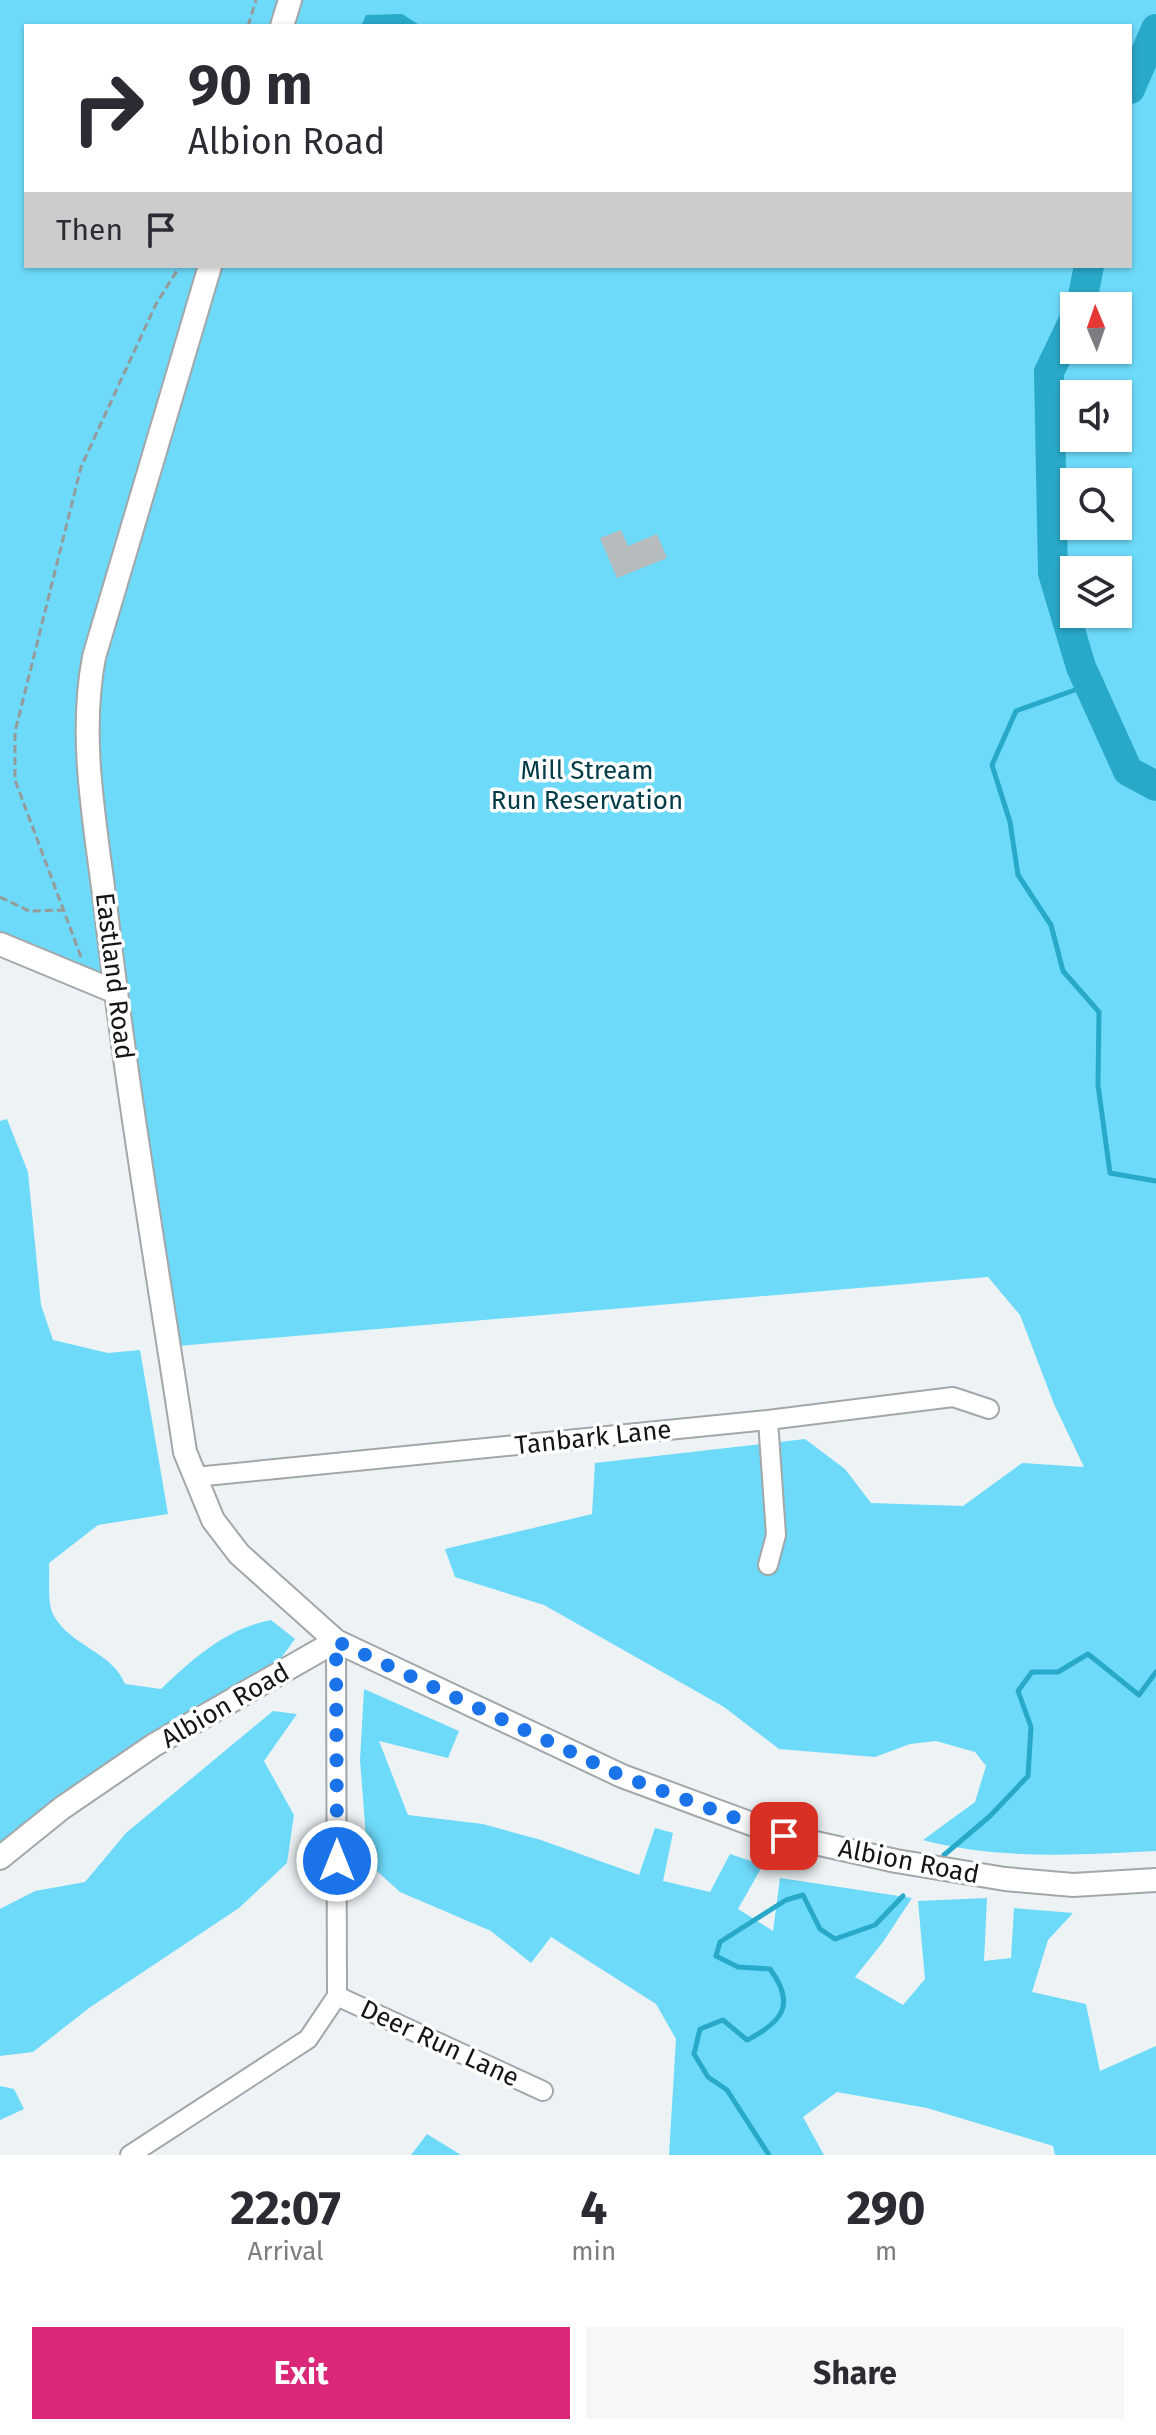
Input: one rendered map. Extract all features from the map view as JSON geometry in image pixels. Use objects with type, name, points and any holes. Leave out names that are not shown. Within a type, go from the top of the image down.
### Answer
[{"type":"street","points":[[283,24],[290,0]]},
{"type":"street","name":"Eastland Road","points":[[209,268],[89,686],[88,760],[116,992],[185,1452],[213,1520],[239,1554],[336,1641]]},
{"type":"street","points":[[0,944],[116,992]]},
{"type":"street","name":"Tanbark Lane","points":[[195,1477],[768,1420],[953,1397],[989,1409]]},
{"type":"street","points":[[768,1420],[776,1535],[768,1565]]},
{"type":"street","points":[[130,2155],[308,2039],[337,1996],[336,1641]]},
{"type":"street","name":"Albion Road","points":[[0,1858],[62,1808],[154,1745],[336,1641],[622,1776],[784,1836],[896,1861],[1005,1879],[1073,1885],[1156,1880]]},
{"type":"street","name":"Deer Run Lane","points":[[337,1996],[543,2091]]},
{"type":"path","points":[[249,24],[256,0]]},
{"type":"path","points":[[83,966],[15,780],[13,748],[19,705],[81,467],[156,304],[179,268]]},
{"type":"path","points":[[0,897],[29,911],[63,910]]},
{"type":"green space","name":"Mill Stream Run Reservation","points":[[0,0],[1156,0],[1156,1851],[1068,1855],[1010,1853],[980,1851],[923,1840],[975,1802],[986,1766],[975,1752],[936,1741],[910,1744],[875,1757],[779,1749],[724,1707],[544,1605],[455,1577],[445,1549],[592,1514],[595,1463],[805,1439],[845,1469],[871,1503],[963,1506],[1022,1463],[1084,1467],[1054,1404],[1020,1315],[988,1277],[166,1347],[117,997],[0,947]]},
{"type":"green space","points":[[7,1119],[28,1172],[41,1305],[53,1340],[108,1353],[140,1350],[168,1514],[98,1525],[49,1563],[49,1596],[53,1614],[69,1634],[111,1664],[125,1684],[161,1689],[212,1646],[255,1624],[271,1620],[295,1639],[279,1661],[163,1727],[0,1847],[0,1121]]},
{"type":"green space","points":[[364,1689],[459,1731],[448,1758],[379,1741],[408,1815],[483,1824],[541,1840],[639,1875],[655,1828],[673,1833],[663,1881],[710,1892],[730,1854],[763,1865],[738,1909],[773,1931],[780,1878],[912,1898],[855,1977],[903,2005],[925,1979],[918,1901],[987,1898],[984,1961],[1011,1958],[1014,1908],[1073,1913],[1048,1940],[1032,1992],[1086,2004],[1100,2071],[1156,2046],[1156,2155],[1055,2155],[1053,2146],[927,2108],[837,2092],[803,2117],[824,2155],[669,2155],[676,2039],[656,2004],[551,1937],[531,1963],[491,1931],[400,1892],[368,1863],[360,1760]]},
{"type":"green space","points":[[273,1711],[297,1714],[264,1761],[294,1815],[287,1863],[239,1908],[89,2008],[33,2052],[0,2056],[0,1909],[35,1891],[85,1882],[126,1833]]},
{"type":"green space","points":[[0,2086],[14,2089],[24,2109],[0,2120]]},
{"type":"green space","points":[[427,2134],[461,2155],[411,2155]]},
{"type":"shaded area","points":[[402,14],[418,24],[362,24],[366,15]]},
{"type":"building","points":[[621,530],[628,546],[657,534],[667,558],[617,578],[600,538]]},
{"type":"waterway","points":[[1132,84],[1156,29]]},
{"type":"waterway","points":[[1084,292],[1089,268]]},
{"type":"waterway","points":[[1060,349],[1049,372],[1053,573],[1081,667],[1128,771],[1156,786]]},
{"type":"waterway","points":[[1089,685],[1016,711],[992,765],[1010,822],[1018,875],[1051,925],[1063,971],[1099,1012],[1098,1085],[1110,1173],[1156,1181]]},
{"type":"waterway","points":[[944,1855],[990,1816],[1028,1776],[1031,1727],[1018,1691],[1032,1672],[1058,1672],[1088,1654],[1139,1695],[1156,1672]]},
{"type":"waterway","points":[[769,2155],[727,2090],[708,2077],[694,2054],[700,2029],[723,2020],[747,2040],[769,2026],[782,2011],[782,1992],[770,1969],[738,1967],[716,1956],[720,1942],[786,1900],[803,1895],[820,1929],[835,1939],[875,1925],[903,1896]]},
{"type":"route","points":[[337,1861],[336,1641],[622,1776],[784,1836]]}]
